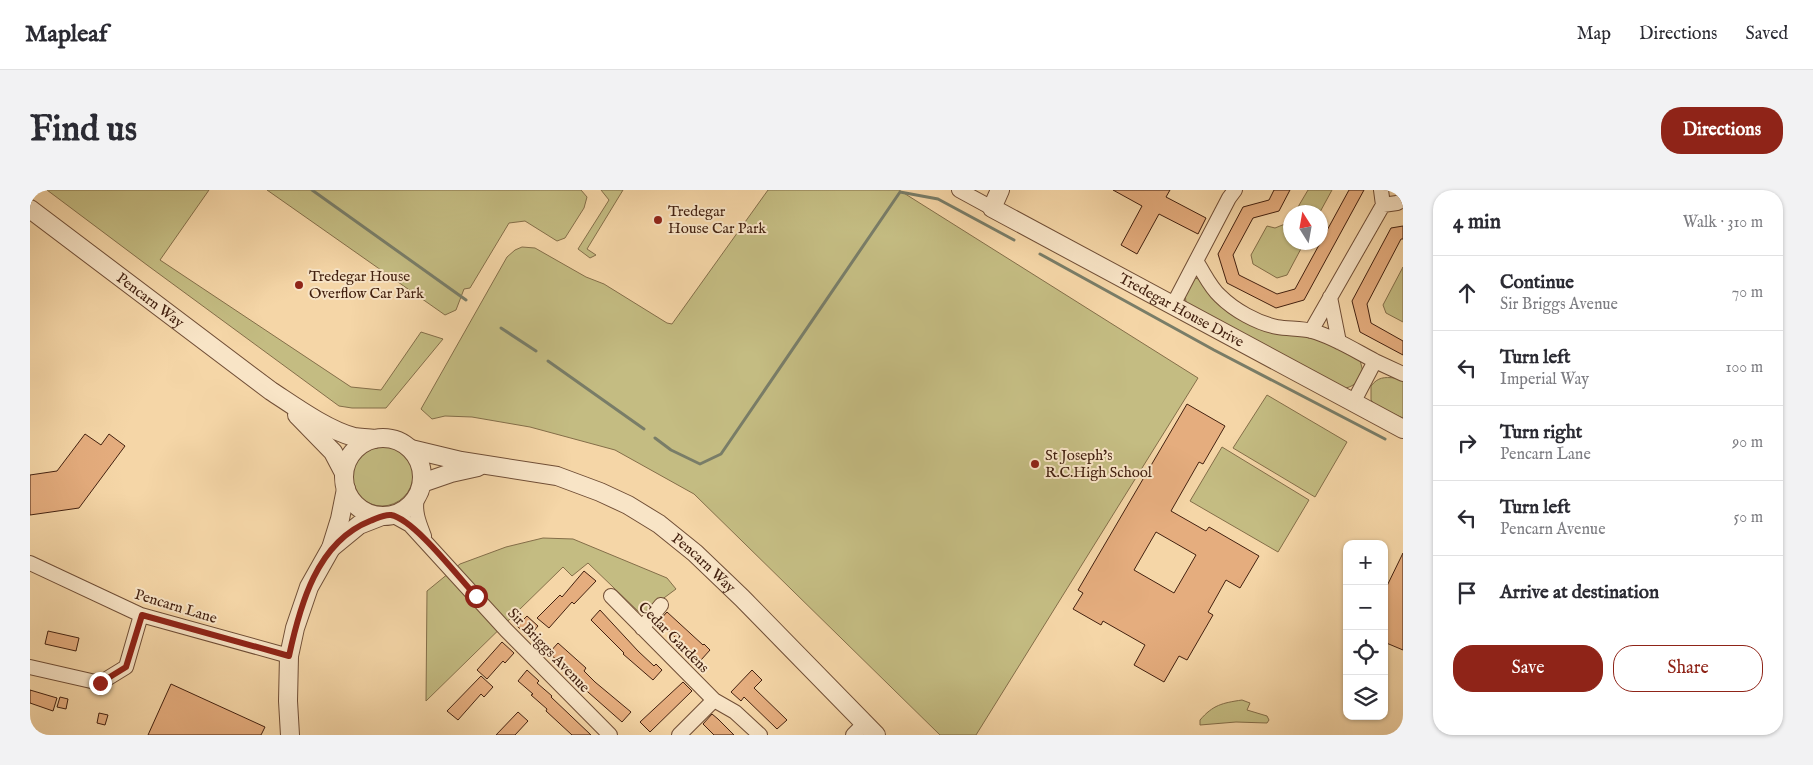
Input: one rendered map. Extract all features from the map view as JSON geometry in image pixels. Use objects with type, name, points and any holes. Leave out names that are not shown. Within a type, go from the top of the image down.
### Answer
[{"type":"street","name":"Tredegar House Drive","points":[[960,190],[1403,429]]},
{"type":"street","points":[[992,208],[1000,190]]},
{"type":"street","points":[[1172,305],[1235,190]]},
{"type":"street","points":[[1311,331],[1383,205],[1380,190]]},
{"type":"street","points":[[1383,205],[1403,200]]},
{"type":"street","name":"Pencarn Way","points":[[30,209],[271,390],[306,413],[342,432],[355,437],[374,439]]},
{"type":"street","points":[[1196,262],[1220,296],[1243,313],[1276,327],[1311,331],[1339,342],[1403,374]]},
{"type":"street","points":[[1330,298],[1339,342]]},
{"type":"street","points":[[1353,403],[1374,361]]},
{"type":"street","name":"Pencarn Way","points":[[271,390],[333,452],[345,481]]},
{"type":"street","points":[[290,735],[288,701],[289,656],[295,628],[309,587],[331,548],[340,519],[347,462],[354,451],[374,439],[386,438],[397,440],[411,448],[422,470],[420,490],[404,510],[359,525],[331,548]]},
{"type":"street","name":"Pencarn Way","points":[[411,448],[435,455],[557,476],[628,505],[660,524],[695,553],[742,598],[865,731]]},
{"type":"street","name":"Pencarn Way","points":[[420,490],[451,473],[488,465]]},
{"type":"street","points":[[345,481],[351,500],[360,508],[370,514],[387,516]]},
{"type":"street","name":"Sir Briggs Avenue","points":[[420,490],[415,506],[417,518],[426,541]]},
{"type":"street","name":"Sir Briggs Avenue","points":[[387,516],[410,525],[506,630],[610,735]]},
{"type":"street","name":"Pencarn Lane","points":[[30,564],[142,615],[289,656]]},
{"type":"street","name":"Cedar Gardens","points":[[611,596],[714,700],[735,712],[760,735]]},
{"type":"street","points":[[642,628],[661,605]]},
{"type":"street","points":[[30,667],[100,683],[126,667],[142,615]]},
{"type":"street","points":[[679,735],[714,700]]},
{"type":"shaded area","points":[[47,190],[209,190],[160,260],[351,387],[381,390],[421,332],[443,339],[386,408],[339,406]]},
{"type":"shaded area","points":[[267,190],[581,190],[587,197],[584,208],[565,238],[557,241],[525,221],[509,223],[470,288],[464,289],[456,310],[445,315]]},
{"type":"shaded area","points":[[601,190],[623,190],[587,249],[596,255],[590,258],[578,249],[609,200]]},
{"type":"shaded area","name":"St Joseph's R.C.High School","points":[[768,190],[899,190],[1198,378],[976,735],[940,735],[694,494],[615,450],[530,427],[472,417],[445,416],[432,419],[421,409],[507,257],[515,250],[522,247],[535,248],[586,277],[604,284],[667,323],[672,324]]},
{"type":"shaded area","points":[[1308,190],[1332,190],[1324,205],[1299,205]]},
{"type":"shaded area","points":[[1283,225],[1283,250],[1300,250],[1287,275],[1277,278],[1253,264],[1251,255],[1267,226],[1275,228]]},
{"type":"shaded area","points":[[1403,267],[1403,322],[1386,313],[1383,305]]},
{"type":"shaded area","points":[[1194,278],[1199,279],[1215,298],[1315,336],[1360,360],[1363,372],[1361,376],[1352,386],[1341,389],[1186,303],[1185,292]]},
{"type":"shaded area","points":[[1396,376],[1403,379],[1403,418],[1377,407],[1371,400],[1371,386],[1376,381],[1382,378],[1395,378]]},
{"type":"shaded area","points":[[1267,395],[1347,442],[1315,497],[1233,448]]},
{"type":"shaded area","points":[[382,444],[394,447],[404,453],[410,463],[413,475],[410,487],[404,497],[394,503],[382,506],[370,503],[360,497],[354,487],[351,475],[354,463],[360,453],[370,447]]},
{"type":"shaded area","points":[[1222,447],[1309,500],[1278,552],[1190,501]]},
{"type":"shaded area","points":[[543,538],[573,539],[667,578],[676,589],[645,612],[640,613],[588,563],[572,576],[563,567],[426,701],[427,591],[460,564],[506,547]]},
{"type":"shaded area","points":[[1242,700],[1250,703],[1247,710],[1267,716],[1269,720],[1267,723],[1236,722],[1200,725],[1200,720],[1214,708]]},
{"type":"building","points":[[1113,190],[1170,190],[1166,197],[1206,218],[1198,234],[1159,214],[1137,254],[1121,245],[1142,206]]},
{"type":"building","points":[[1274,190],[1290,190],[1279,211],[1253,218],[1233,255],[1239,275],[1277,294],[1295,289],[1316,250],[1328,250],[1328,228],[1349,190],[1364,190],[1304,300],[1276,308],[1227,283],[1218,254],[1243,207],[1269,200]]},
{"type":"building","points":[[1403,226],[1403,239],[1401,239],[1367,304],[1371,323],[1403,341],[1403,355],[1360,332],[1352,301],[1391,228]]},
{"type":"building","points":[[1187,404],[1225,426],[1203,464],[1199,462],[1171,511],[1206,531],[1209,527],[1259,556],[1240,588],[1226,580],[1208,612],[1213,615],[1187,660],[1179,656],[1164,682],[1134,665],[1145,645],[1103,621],[1101,625],[1073,609],[1083,593],[1078,590]],"holes":[[[1156,532],[1196,555],[1174,593],[1134,570]]]},
{"type":"building","points":[[85,434],[101,445],[109,434],[125,446],[79,508],[30,515],[30,475],[57,471]]},
{"type":"building","points":[[1403,553],[1403,650],[1388,644],[1388,584]]},
{"type":"building","points":[[584,571],[596,581],[574,604],[572,602],[549,628],[537,618],[560,595],[562,597]]},
{"type":"building","points":[[600,610],[638,651],[654,666],[656,664],[662,670],[653,680],[623,654],[591,620]]},
{"type":"building","points":[[667,612],[710,650],[701,660],[658,622]]},
{"type":"building","points":[[527,616],[538,626],[529,637],[517,626]]},
{"type":"building","points":[[48,631],[79,638],[76,651],[45,644]]},
{"type":"building","points":[[502,642],[514,653],[505,663],[503,661],[487,679],[477,670]]},
{"type":"building","points":[[558,643],[586,668],[584,671],[595,682],[631,712],[622,722],[580,685],[582,683],[549,653]]},
{"type":"building","points":[[527,670],[539,681],[537,683],[591,735],[572,735],[546,711],[547,709],[531,695],[533,694],[518,681]]},
{"type":"building","points":[[752,670],[762,680],[754,688],[787,720],[777,729],[744,697],[741,701],[731,692]]},
{"type":"building","points":[[481,676],[493,687],[484,697],[481,694],[458,720],[447,711]]},
{"type":"building","points":[[683,682],[692,691],[650,732],[640,722]]},
{"type":"building","points":[[171,684],[265,727],[261,735],[148,735]]},
{"type":"building","points":[[30,690],[57,698],[53,711],[30,703]]},
{"type":"building","points":[[60,697],[68,699],[66,709],[57,707]]},
{"type":"building","points":[[518,712],[528,721],[515,735],[496,735]]},
{"type":"building","points":[[99,713],[108,715],[105,725],[97,723]]},
{"type":"building","points":[[712,714],[734,735],[714,735],[703,724]]},
{"type":"waterway","points":[[312,190],[466,300]]},
{"type":"waterway","points":[[655,438],[671,450],[700,464],[721,454],[900,192],[938,199],[1014,240]]},
{"type":"waterway","points":[[1040,254],[1214,350],[1385,439]]},
{"type":"waterway","points":[[501,328],[536,351]]},
{"type":"waterway","points":[[548,361],[644,429]]},
{"type":"place","name":"Tredegar House Car Park","points":[[658,220]]},
{"type":"place","name":"Tredegar House Overflow Car Park","points":[[299,285]]},
{"type":"place","name":"St Joseph's R.C.High School","points":[[1035,464]]},
{"type":"route","points":[[100,683],[126,667],[142,615],[289,656],[295,628],[309,587],[331,548],[359,525],[382,516],[392,515],[410,525],[476,596]]}]
